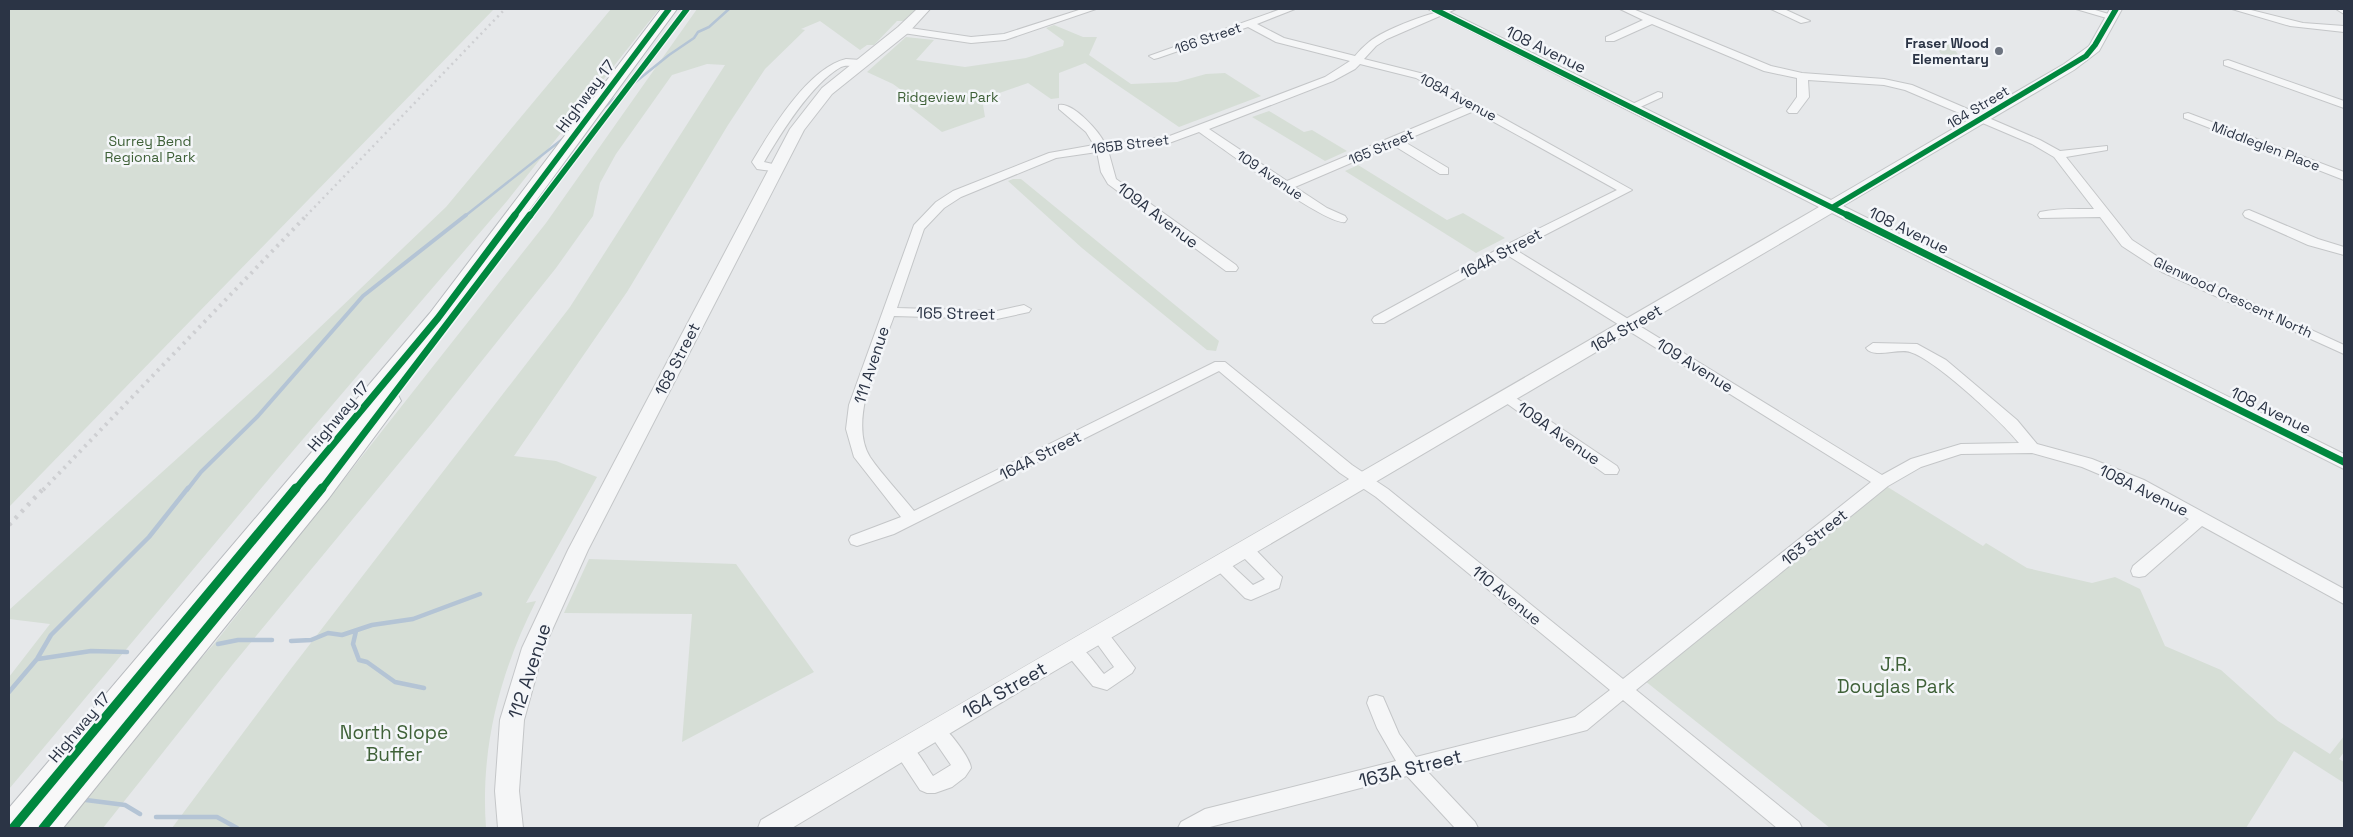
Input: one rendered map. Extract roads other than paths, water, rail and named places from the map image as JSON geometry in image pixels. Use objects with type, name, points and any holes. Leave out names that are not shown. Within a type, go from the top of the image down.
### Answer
[{"type":"highway","name":"Highway 17","points":[[43,828],[320,491],[578,141],[669,9]]},
{"type":"highway","name":"Highway 17","points":[[13,828],[438,318],[578,141],[688,9]]},
{"type":"street","name":"168 Street","points":[[578,550],[797,129],[827,91],[903,30],[924,9]]},
{"type":"street","points":[[903,30],[971,40],[1005,36],[1091,9]]},
{"type":"street","name":"166 Street","points":[[1154,56],[1290,9]]},
{"type":"street","name":"Glenwood Crescent North","points":[[1625,9],[1746,61],[1802,76],[1884,82],[1908,88],[2036,142],[2058,155],[2127,243],[2167,269],[2344,350]]},
{"type":"street","points":[[1776,9],[1805,21]]},
{"type":"street","points":[[2080,9],[2113,12]]},
{"type":"street","points":[[2237,9],[2280,22],[2339,29],[2344,36]]},
{"type":"street","name":"165B Street","points":[[888,312],[918,228],[940,205],[975,185],[1053,155],[1169,140],[1202,129],[1329,79],[1351,67],[1372,44],[1383,37],[1442,10]]},
{"type":"street","name":"108 Avenue","points":[[1442,10],[1632,107],[2344,462]]},
{"type":"street","name":"164 Street","points":[[772,828],[1099,634],[1365,481],[1833,207],[2086,56],[2097,44],[2113,12]]},
{"type":"street","points":[[1610,39],[1652,20]]},
{"type":"street","name":"108A Avenue","points":[[1250,24],[1280,40],[1420,76],[1626,190]]},
{"type":"street","points":[[2228,63],[2344,105]]},
{"type":"street","points":[[1884,69],[1884,82]]},
{"type":"street","points":[[1793,110],[1803,97],[1802,76]]},
{"type":"street","points":[[1632,107],[1658,95]]},
{"type":"street","name":"165 Street","points":[[1287,186],[1476,106]]},
{"type":"street","name":"109A Avenue","points":[[1063,107],[1094,133],[1102,148],[1105,170],[1112,180],[1231,268]]},
{"type":"street","name":"Middleglen Place","points":[[2188,116],[2344,176]]},
{"type":"street","name":"109 Avenue","points":[[1202,129],[1323,211],[1341,219]]},
{"type":"street","points":[[1394,141],[1444,171]]},
{"type":"street","points":[[2058,155],[2103,148]]},
{"type":"street","name":"164A Street","points":[[1378,320],[1507,250],[1626,190]]},
{"type":"street","points":[[2044,215],[2062,212],[2103,213]]},
{"type":"street","points":[[2249,214],[2313,242],[2344,251]]},
{"type":"street","name":"109 Avenue","points":[[1507,250],[1882,482]]},
{"type":"street","name":"165 Street","points":[[888,312],[997,315],[1024,310]]},
{"type":"street","name":"111 Avenue","points":[[888,312],[856,405],[854,429],[862,457],[912,519]]},
{"type":"street","points":[[1873,348],[1912,347],[1941,363],[2012,424],[2032,448]]},
{"type":"street","name":"164A Street","points":[[857,540],[888,530],[912,519],[1220,365]]},
{"type":"street","name":"110 Avenue","points":[[1220,365],[1346,469],[1382,493],[1792,828]]},
{"type":"street","name":"109A Avenue","points":[[1507,397],[1611,470]]},
{"type":"street","name":"108A Avenue","points":[[2032,448],[2087,463],[2129,480],[2344,597]]},
{"type":"street","name":"163 Street","points":[[1623,691],[1882,482],[1916,463],[1962,449],[2032,448]]},
{"type":"street","points":[[2139,571],[2201,518]]},
{"type":"street","points":[[1219,564],[1251,593],[1273,583],[1274,577],[1245,549]]},
{"type":"street","name":"112 Avenue","points":[[510,828],[509,756],[512,720],[518,692],[533,648],[578,550]]},
{"type":"street","points":[[1072,650],[1099,681],[1107,682],[1126,668],[1099,634]]},
{"type":"street","name":"163A Street","points":[[1188,828],[1206,818],[1580,724],[1623,691]]},
{"type":"street","points":[[1376,703],[1384,725],[1410,768],[1468,828]]},
{"type":"street","points":[[903,750],[927,784],[931,786],[937,784],[958,771],[961,764],[936,730]]},
{"type":"waterway","points":[[602,109],[669,55],[694,38],[698,32],[709,27],[729,9]]},
{"type":"waterway","points":[[465,216],[565,137]]},
{"type":"waterway","points":[[187,490],[201,472],[258,416],[363,296],[466,215]]},
{"type":"waterway","points":[[9,692],[37,659],[51,635],[149,537],[188,488]]},
{"type":"waterway","points":[[291,641],[311,640],[328,633],[342,635],[372,625],[413,619],[480,594]]},
{"type":"waterway","points":[[356,631],[353,644],[359,660],[367,662],[395,682],[424,688]]},
{"type":"waterway","points":[[218,644],[238,640],[272,640]]},
{"type":"waterway","points":[[38,659],[91,651],[127,652]]},
{"type":"waterway","points":[[86,800],[125,805],[140,814]]},
{"type":"waterway","points":[[156,817],[217,817],[237,828]]},
{"type":"railway","points":[[306,216],[505,9]]},
{"type":"railway","points":[[43,490],[307,215]]},
{"type":"railway","points":[[9,525],[44,488]]},
{"type":"place","name":"Fraser Wood Elementary","points":[[1999,51]]},
{"type":"park label","name":"Ridgeview Park","points":[[948,97]]},
{"type":"park label","name":"Surrey Bend Regional Park","points":[[150,150]]},
{"type":"park label","name":"J.R. Douglas Park","points":[[1896,675]]},
{"type":"park label","name":"North Slope Buffer","points":[[394,743]]}]
